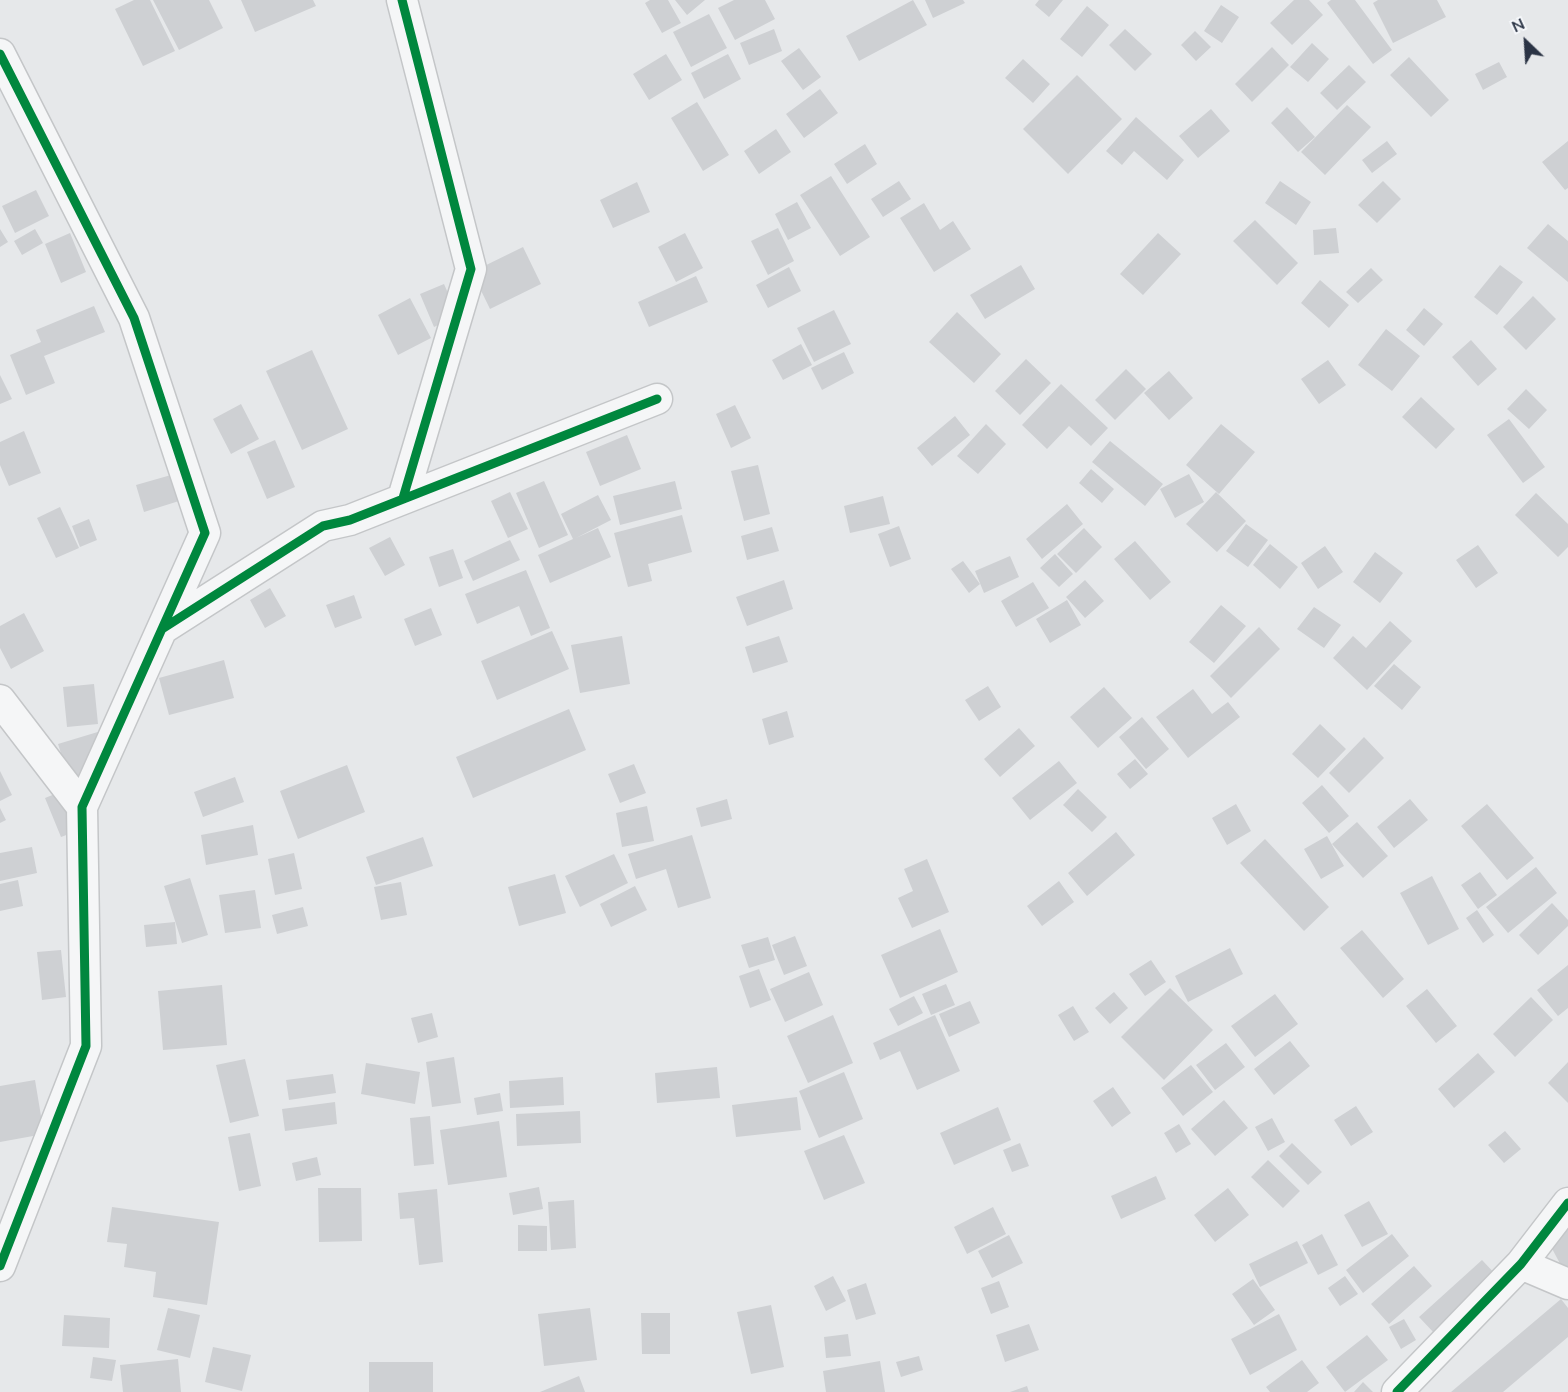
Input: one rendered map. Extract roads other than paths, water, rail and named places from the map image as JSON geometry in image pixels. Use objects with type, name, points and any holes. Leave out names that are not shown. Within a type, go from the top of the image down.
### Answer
[{"type":"street","points":[[402,0],[471,269],[404,498]]},
{"type":"street","points":[[0,54],[134,318],[205,533],[82,807],[86,1046],[0,1266]]},
{"type":"street","points":[[162,629],[323,526],[350,520],[657,399]]},
{"type":"street","points":[[0,700],[82,807]]},
{"type":"street","points":[[1397,1392],[1521,1264],[1568,1203]]},
{"type":"street","points":[[1521,1264],[1568,1284]]}]
